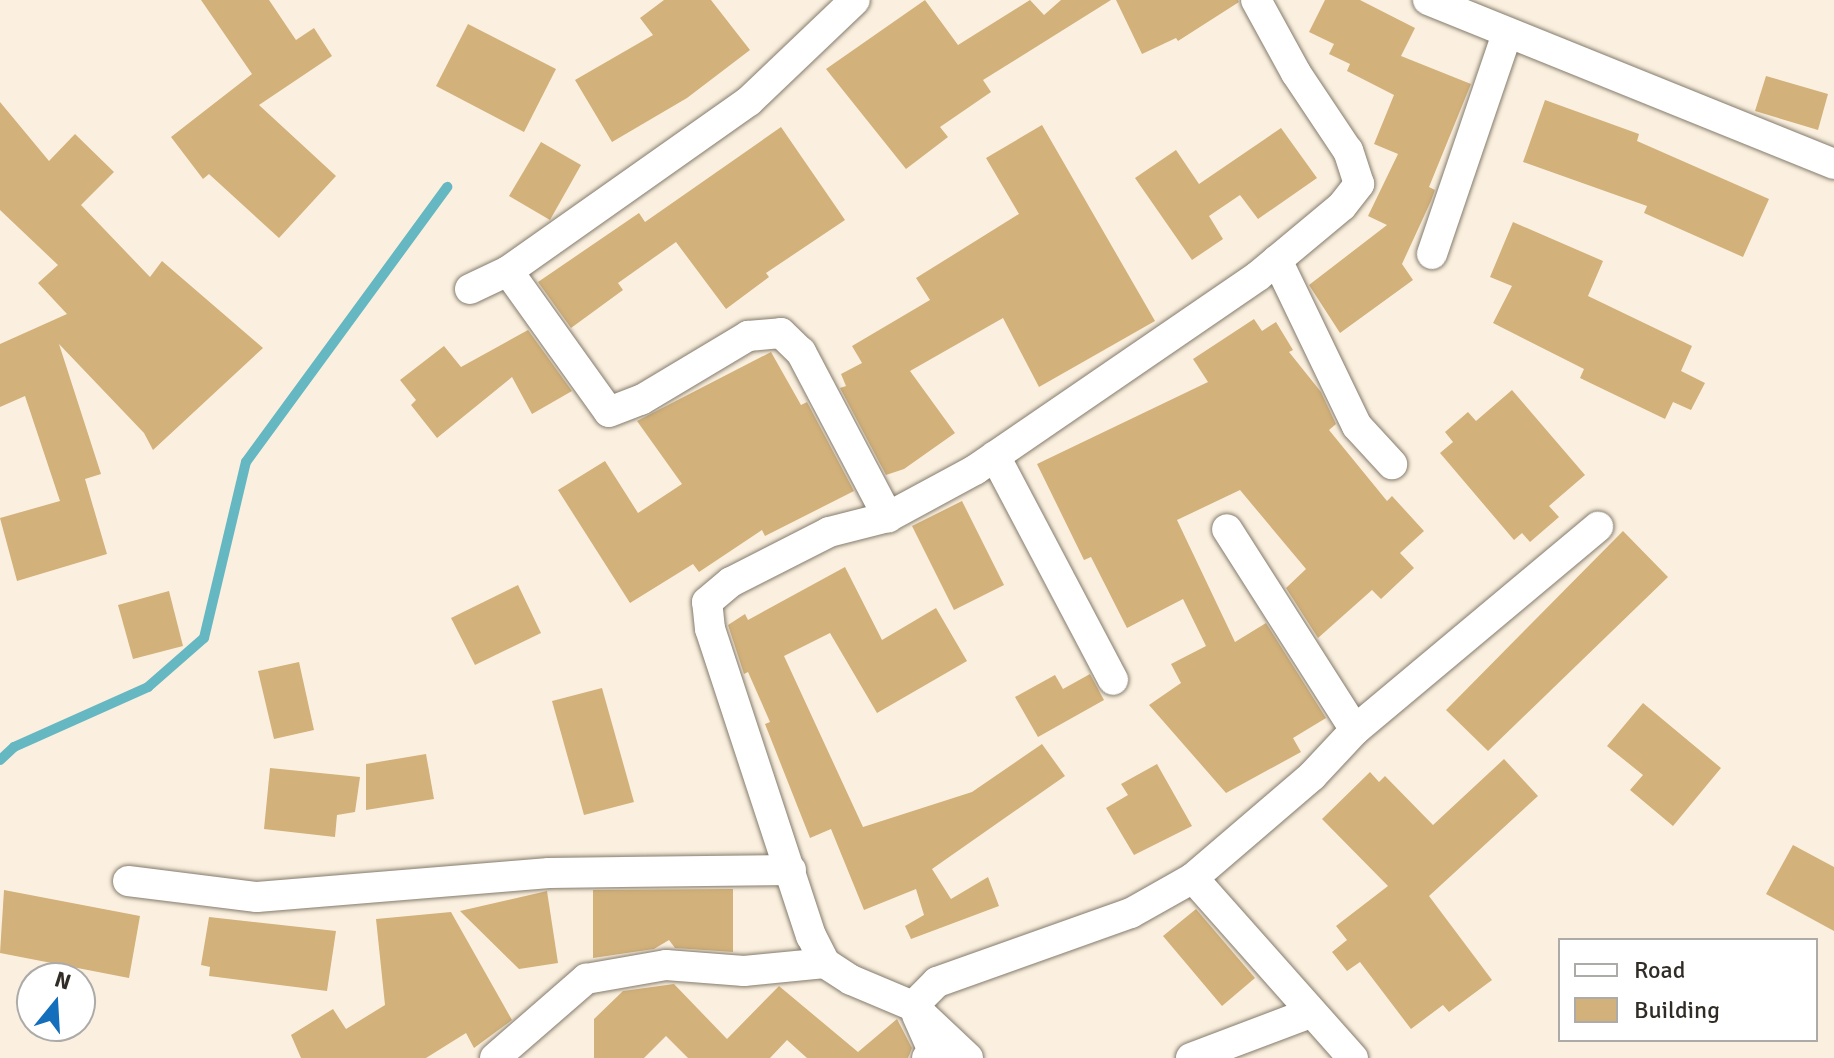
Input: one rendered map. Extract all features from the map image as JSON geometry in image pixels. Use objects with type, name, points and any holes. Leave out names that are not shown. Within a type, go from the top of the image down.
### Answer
[{"type":"street","points":[[470,289],[508,271],[749,101],[855,0]]},
{"type":"street","points":[[968,1058],[913,1006],[851,980],[825,963],[811,936],[705,614],[707,602],[731,582],[829,532],[888,517],[995,456],[1277,260],[1342,206],[1359,184],[1348,151],[1296,73],[1256,0]]},
{"type":"street","points":[[1428,0],[1834,164]]},
{"type":"street","points":[[1432,254],[1507,34]]},
{"type":"street","points":[[1277,260],[1357,426],[1392,464]]},
{"type":"street","points":[[508,271],[609,412],[641,400],[748,336],[781,333],[801,352],[888,517]]},
{"type":"street","points":[[995,456],[1113,680]]},
{"type":"street","points":[[913,1006],[937,982],[1131,913],[1193,878],[1312,776],[1355,730],[1598,527]]},
{"type":"street","points":[[1227,529],[1355,730]]},
{"type":"street","points":[[128,881],[257,897],[549,873],[791,870]]},
{"type":"street","points":[[1193,878],[1353,1058]]},
{"type":"street","points":[[495,1058],[586,979],[666,965],[744,971],[825,963]]},
{"type":"street","points":[[913,1006],[933,1051],[927,1058]]},
{"type":"street","points":[[1191,1058],[1310,1013]]},
{"type":"building","points":[[201,0],[269,0],[296,40],[314,28],[332,56],[259,105],[336,176],[279,238],[209,174],[203,179],[171,137],[252,74]]},
{"type":"building","points":[[664,0],[711,0],[750,50],[687,98],[612,142],[575,80],[653,35],[640,18]]},
{"type":"building","points":[[925,0],[958,45],[1030,0],[1044,15],[1061,0],[1111,0],[983,80],[991,92],[940,127],[948,137],[906,169],[826,69]]},
{"type":"building","points":[[1116,0],[1239,2],[1178,41],[1176,38],[1142,54]]},
{"type":"building","points":[[1325,0],[1360,0],[1415,28],[1401,56],[1471,84],[1429,187],[1435,190],[1431,201],[1402,264],[1413,280],[1340,333],[1309,285],[1387,225],[1368,216],[1398,154],[1374,144],[1394,95],[1347,71],[1350,64],[1329,54],[1334,44],[1309,32]]},
{"type":"building","points":[[468,24],[556,69],[524,132],[436,86]]},
{"type":"building","points":[[1766,76],[1828,94],[1818,130],[1755,111]]},
{"type":"building","points":[[1545,100],[1639,134],[1637,141],[1769,199],[1743,257],[1644,213],[1647,206],[1523,162]]},
{"type":"building","points":[[0,102],[49,161],[75,134],[114,172],[81,205],[150,277],[162,261],[263,348],[153,450],[144,433],[59,344],[101,474],[85,479],[107,554],[17,581],[0,518],[60,501],[25,396],[0,407],[0,344],[67,314],[38,283],[58,265],[0,210]]},
{"type":"building","points":[[1042,125],[1155,321],[1039,387],[1003,318],[910,371],[955,433],[904,469],[886,475],[840,388],[846,386],[841,374],[862,363],[852,346],[930,300],[916,278],[1019,214],[986,158]]},
{"type":"building","points":[[781,127],[845,220],[766,273],[769,277],[726,309],[676,242],[618,283],[623,290],[571,328],[538,282],[639,213],[645,222]]},
{"type":"building","points":[[1281,128],[1317,178],[1258,219],[1240,195],[1209,216],[1223,239],[1192,260],[1135,178],[1176,150],[1199,184]]},
{"type":"building","points":[[541,142],[581,165],[550,220],[509,196]]},
{"type":"building","points":[[1513,222],[1603,261],[1588,296],[1692,346],[1681,371],[1705,383],[1691,410],[1673,402],[1665,419],[1580,378],[1584,369],[1493,323],[1512,286],[1490,277]]},
{"type":"building","points":[[1254,319],[1262,331],[1276,322],[1293,350],[1289,352],[1321,392],[1336,424],[1329,430],[1387,501],[1392,496],[1424,531],[1400,553],[1414,568],[1381,599],[1372,590],[1318,638],[1286,588],[1306,569],[1240,490],[1177,520],[1235,642],[1266,623],[1326,718],[1293,738],[1301,752],[1226,793],[1149,705],[1181,683],[1171,664],[1206,646],[1183,599],[1127,628],[1091,557],[1084,560],[1037,464],[1208,382],[1193,359]]},
{"type":"building","points":[[528,330],[572,391],[532,414],[512,377],[437,438],[411,405],[416,400],[400,380],[444,346],[461,367]]},
{"type":"building","points":[[771,352],[801,405],[807,402],[854,491],[765,536],[762,530],[699,572],[693,564],[630,603],[558,490],[605,461],[638,513],[682,484],[637,421]]},
{"type":"building","points":[[1512,390],[1585,475],[1549,506],[1559,517],[1530,542],[1522,533],[1514,540],[1440,453],[1453,442],[1445,432],[1468,412],[1476,421]]},
{"type":"building","points":[[962,501],[1004,585],[954,610],[912,526]]},
{"type":"building","points":[[1623,531],[1668,577],[1488,751],[1446,710]]},
{"type":"building","points":[[845,567],[882,640],[936,608],[967,661],[877,713],[830,633],[784,656],[863,827],[972,792],[1042,744],[1065,776],[932,869],[951,899],[988,877],[999,906],[911,939],[905,926],[924,915],[916,889],[864,910],[831,829],[810,838],[765,724],[770,722],[748,672],[744,674],[728,625],[745,614],[748,620]]},
{"type":"building","points":[[518,585],[541,633],[475,665],[451,618]]},
{"type":"building","points":[[169,591],[183,646],[133,659],[118,605]]},
{"type":"building","points":[[299,662],[314,730],[274,739],[258,671]]},
{"type":"building","points":[[1090,674],[1104,700],[1038,737],[1015,697],[1055,675],[1063,689]]},
{"type":"building","points":[[602,688],[634,802],[584,815],[552,701]]},
{"type":"building","points":[[1643,703],[1721,768],[1673,826],[1630,790],[1643,775],[1607,746]]},
{"type":"building","points":[[426,754],[434,799],[366,810],[366,764]]},
{"type":"building","points":[[1504,759],[1538,796],[1429,896],[1492,980],[1449,1012],[1443,1005],[1411,1029],[1360,962],[1347,971],[1332,952],[1347,940],[1336,926],[1388,886],[1322,819],[1370,772],[1379,782],[1385,776],[1433,825]]},
{"type":"building","points":[[1157,764],[1192,826],[1134,855],[1106,808],[1128,795],[1121,784]]},
{"type":"building","points":[[270,768],[360,777],[355,812],[337,815],[335,837],[264,829]]},
{"type":"building","points":[[1793,845],[1834,867],[1834,931],[1766,894]]},
{"type":"building","points":[[733,889],[733,952],[675,948],[669,940],[654,949],[593,958],[593,890]]},
{"type":"building","points":[[4,890],[140,916],[129,978],[96,972],[96,962],[46,962],[0,953]]},
{"type":"building","points":[[547,891],[558,963],[519,969],[460,911]]},
{"type":"building","points":[[1196,909],[1255,978],[1222,1006],[1163,936]]},
{"type":"building","points":[[451,912],[512,1020],[474,1048],[466,1033],[426,1058],[301,1058],[291,1035],[333,1009],[346,1029],[385,1005],[376,919]]},
{"type":"building","points":[[209,917],[336,931],[327,991],[209,976],[210,967],[201,965]]},
{"type":"building","points":[[674,984],[727,1039],[779,986],[858,1052],[897,1019],[912,1048],[908,1058],[807,1058],[787,1040],[770,1058],[688,1058],[666,1036],[644,1058],[594,1058],[594,1019],[623,991]]},
{"type":"waterway","points":[[0,760],[14,747],[148,687],[204,638],[246,462],[447,187]]}]
